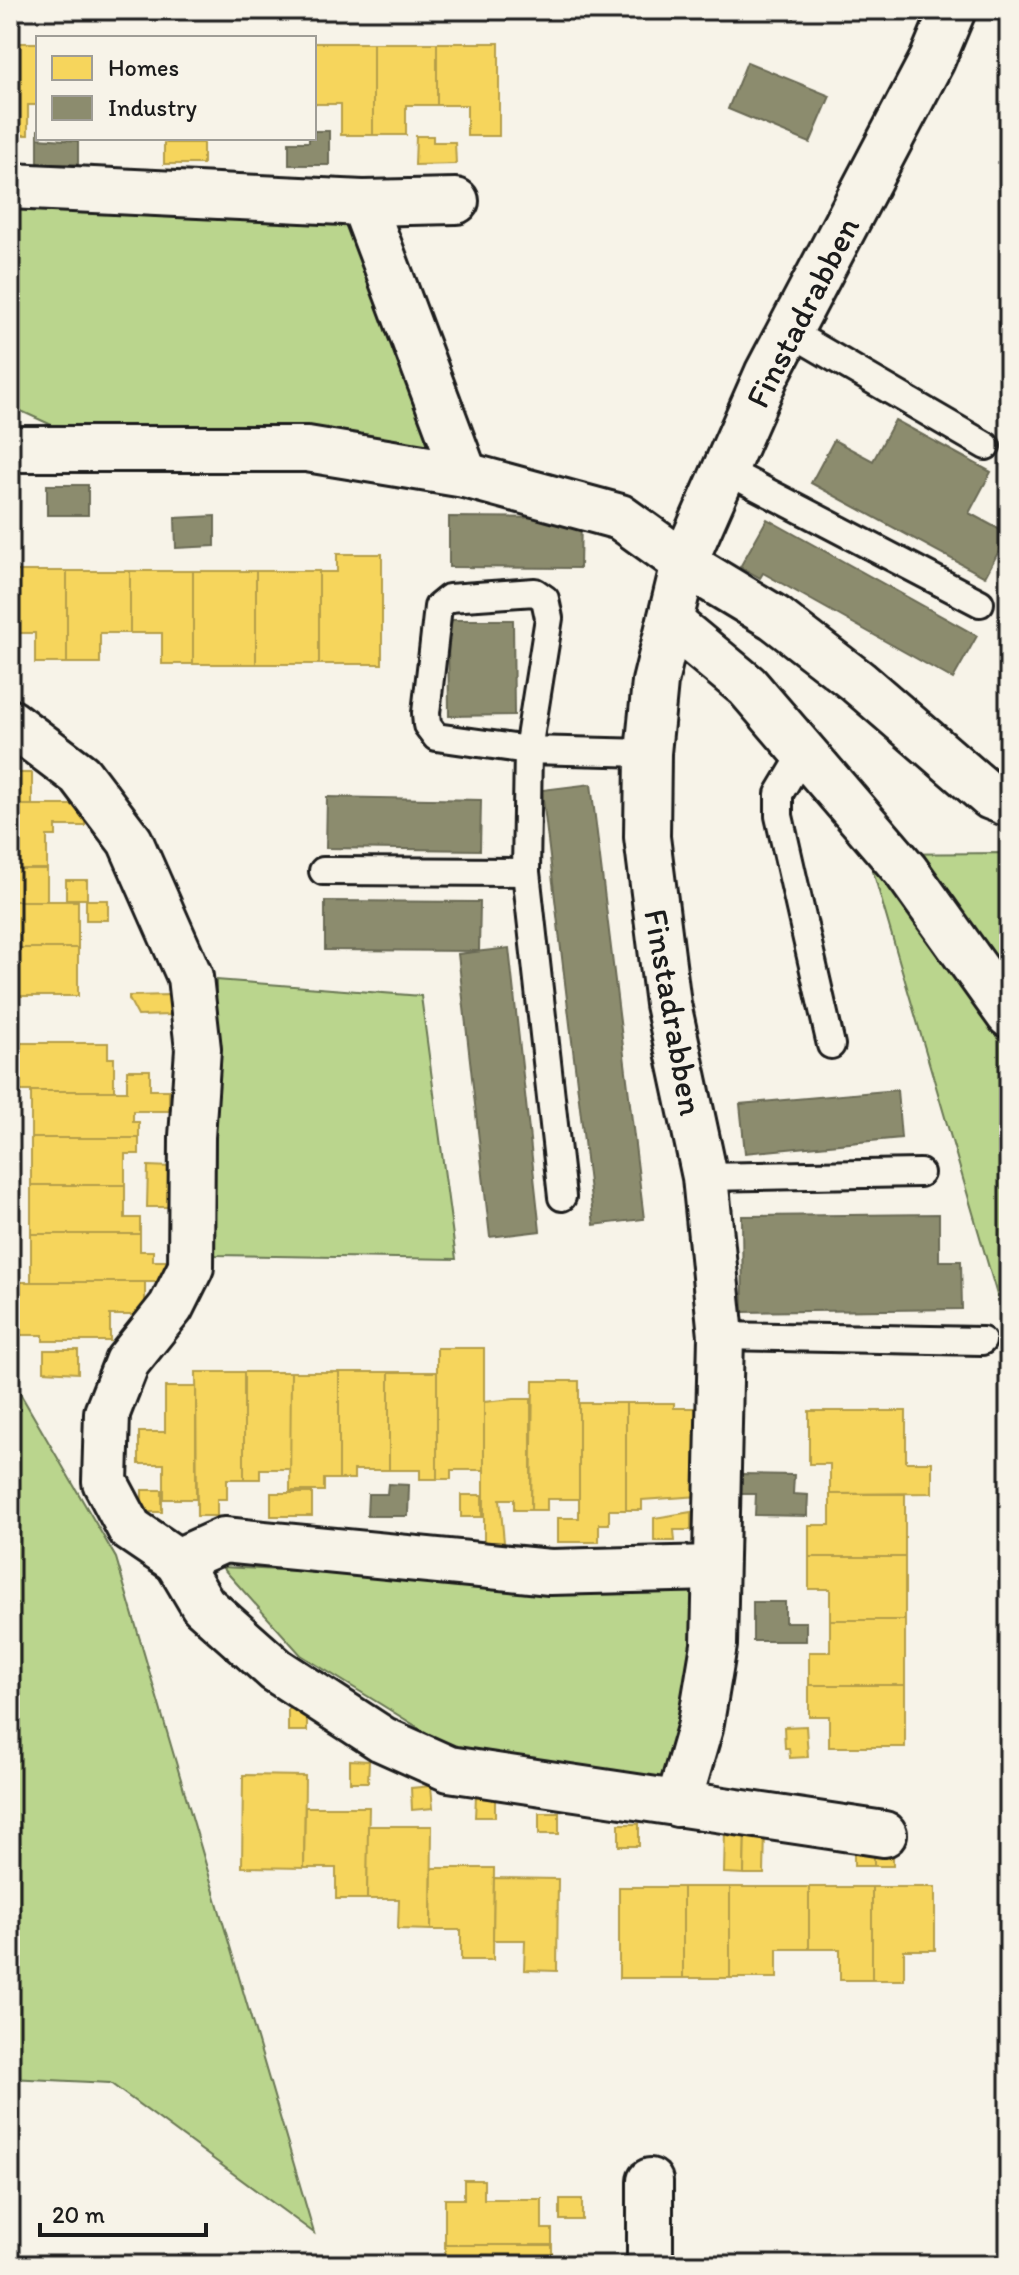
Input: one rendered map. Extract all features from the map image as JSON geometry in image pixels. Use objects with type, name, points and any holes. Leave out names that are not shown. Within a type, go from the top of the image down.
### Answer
[{"type":"street","name":"Finstadrabben","points":[[678,1804],[700,1728],[714,1645],[721,1336],[705,1177],[668,1004],[647,837],[648,753],[655,682],[684,563],[767,374],[932,60],[953,10]]},
{"type":"street","points":[[10,186],[363,203],[456,201]]},
{"type":"street","points":[[363,203],[465,475]]},
{"type":"street","points":[[10,449],[307,449],[465,475],[620,517],[684,563],[775,618],[858,682],[991,797],[1009,804]]},
{"type":"street","points":[[670,622],[747,686],[804,752],[906,871],[1009,1015]]},
{"type":"street","points":[[10,722],[80,775],[130,841],[190,977],[198,1049],[192,1137],[191,1267],[171,1307],[127,1362],[107,1413],[105,1482],[130,1529],[177,1561],[203,1605],[276,1670],[382,1739],[449,1769],[884,1834]]},
{"type":"street","points":[[177,1561],[224,1540],[550,1572],[714,1568]]},
{"type":"street","points":[[650,2181],[650,2265]]},
{"type":"lane","points":[[790,332],[986,446]]},
{"type":"lane","points":[[725,470],[980,603]]},
{"type":"lane","points":[[562,1197],[526,872],[528,750],[549,618],[545,599],[535,592],[449,598],[438,607],[427,725],[436,737],[528,750],[648,753]]},
{"type":"lane","points":[[804,752],[779,794],[779,816],[831,1045]]},
{"type":"lane","points":[[323,871],[526,872]]},
{"type":"lane","points":[[705,1177],[920,1173]]},
{"type":"lane","points":[[721,1336],[982,1341]]},
{"type":"green space","points":[[10,203],[357,215],[435,445],[78,437],[10,406]]},
{"type":"green space","points":[[1009,853],[1009,1336],[868,854]]},
{"type":"green space","points":[[216,980],[421,996],[456,1259],[215,1255]]},
{"type":"green space","points":[[10,1376],[116,1558],[314,2233],[110,2083],[10,2078]]},
{"type":"green space","points":[[222,1567],[698,1592],[687,1704],[666,1788],[458,1752],[301,1655]]},
{"type":"building: Homes","points":[[10,43],[36,43],[36,105],[28,105],[28,135],[10,135]]},
{"type":"building: Homes","points":[[316,43],[373,43],[373,135],[341,135],[341,104],[316,104]]},
{"type":"building: Homes","points":[[373,43],[437,43],[437,105],[406,105],[406,135],[373,135]]},
{"type":"building: Homes","points":[[437,43],[499,43],[499,136],[467,136],[467,105],[437,105]]},
{"type":"building: Homes","points":[[416,136],[433,136],[433,142],[455,142],[456,164],[415,165]]},
{"type":"building: Homes","points":[[164,143],[203,143],[203,164],[164,164]]},
{"type":"building: Homes","points":[[337,554],[382,554],[382,664],[319,664],[319,572],[337,572]]},
{"type":"building: Homes","points":[[10,571],[67,571],[67,663],[35,663],[35,633],[10,633]]},
{"type":"building: Homes","points":[[67,571],[130,571],[130,633],[100,633],[100,663],[67,663]]},
{"type":"building: Homes","points":[[130,571],[193,571],[193,664],[162,664],[162,633],[130,633]]},
{"type":"building: Homes","points":[[193,571],[256,571],[256,664],[193,664]]},
{"type":"building: Homes","points":[[256,571],[319,571],[319,664],[256,664]]},
{"type":"building: Homes","points":[[10,773],[32,773],[32,805],[10,805]]},
{"type":"building: Homes","points":[[10,805],[85,805],[85,826],[56,826],[56,836],[47,836],[47,869],[10,869]]},
{"type":"building: Homes","points":[[10,869],[47,869],[47,901],[10,901]]},
{"type":"building: Homes","points":[[66,880],[87,880],[87,899],[66,899]]},
{"type":"building: Homes","points":[[86,900],[108,900],[108,920],[86,920]]},
{"type":"building: Homes","points":[[10,901],[78,901],[78,948],[10,948]]},
{"type":"building: Homes","points":[[10,948],[78,948],[78,996],[10,996]]},
{"type":"building: Homes","points":[[169,995],[170,1015],[138,1016],[129,999],[129,996]]},
{"type":"building: Homes","points":[[10,1043],[108,1043],[108,1058],[114,1058],[114,1091],[10,1091]]},
{"type":"building: Homes","points":[[127,1070],[150,1070],[150,1090],[169,1090],[169,1111],[133,1111],[133,1122],[139,1122],[139,1138],[31,1138],[31,1091],[127,1091]]},
{"type":"building: Homes","points":[[31,1138],[139,1138],[139,1154],[125,1154],[125,1185],[31,1185]]},
{"type":"building: Homes","points":[[148,1166],[171,1167],[170,1207],[147,1207]]},
{"type":"building: Homes","points":[[31,1185],[125,1185],[125,1218],[140,1218],[140,1234],[31,1234]]},
{"type":"building: Homes","points":[[31,1234],[140,1234],[140,1251],[153,1251],[153,1261],[170,1261],[170,1282],[31,1282]]},
{"type":"building: Homes","points":[[14,1282],[145,1282],[145,1315],[110,1315],[110,1341],[43,1341],[43,1335],[14,1335]]},
{"type":"building: Homes","points":[[437,1348],[484,1348],[484,1470],[451,1470],[451,1479],[437,1479]]},
{"type":"building: Homes","points":[[44,1350],[78,1350],[78,1373],[44,1371]]},
{"type":"building: Homes","points":[[196,1372],[244,1372],[244,1479],[227,1479],[227,1499],[217,1499],[217,1516],[197,1516]]},
{"type":"building: Homes","points":[[244,1372],[291,1372],[291,1469],[260,1469],[260,1479],[244,1479]]},
{"type":"building: Homes","points":[[291,1372],[339,1372],[339,1479],[324,1479],[324,1491],[290,1491]]},
{"type":"building: Homes","points":[[339,1372],[389,1372],[389,1470],[354,1470],[354,1479],[339,1479]]},
{"type":"building: Homes","points":[[389,1372],[437,1372],[437,1479],[420,1479],[420,1470],[389,1470]]},
{"type":"building: Homes","points":[[533,1381],[579,1381],[579,1499],[547,1499],[547,1510],[531,1510]]},
{"type":"building: Homes","points":[[165,1387],[196,1387],[196,1499],[164,1499],[164,1464],[139,1464],[139,1432],[165,1432]]},
{"type":"building: Homes","points":[[531,1399],[531,1510],[514,1510],[514,1499],[500,1499],[504,1542],[484,1542],[484,1402]]},
{"type":"building: Homes","points":[[579,1403],[626,1403],[626,1510],[609,1510],[609,1524],[599,1524],[599,1542],[558,1542],[558,1518],[579,1518]]},
{"type":"building: Homes","points":[[626,1403],[674,1403],[674,1408],[700,1408],[700,1496],[642,1500],[642,1510],[626,1510]]},
{"type":"building: Homes","points":[[809,1411],[906,1411],[906,1462],[932,1462],[932,1493],[830,1494],[830,1464],[809,1464]]},
{"type":"building: Homes","points":[[142,1490],[162,1490],[162,1512],[142,1512]]},
{"type":"building: Homes","points":[[271,1493],[312,1493],[312,1516],[271,1516]]},
{"type":"building: Homes","points":[[830,1494],[905,1494],[905,1557],[809,1557],[809,1525],[830,1525]]},
{"type":"building: Homes","points":[[461,1495],[482,1495],[482,1517],[461,1517]]},
{"type":"building: Homes","points":[[691,1512],[691,1530],[674,1530],[675,1541],[654,1541],[654,1518]]},
{"type":"building: Homes","points":[[809,1557],[905,1557],[905,1620],[830,1620],[830,1589],[809,1589]]},
{"type":"building: Homes","points":[[830,1620],[905,1620],[905,1685],[809,1685],[809,1652],[830,1652]]},
{"type":"building: Homes","points":[[809,1685],[905,1685],[905,1747],[829,1747],[829,1716],[809,1716]]},
{"type":"building: Homes","points":[[288,1709],[307,1709],[307,1731],[288,1731]]},
{"type":"building: Homes","points":[[806,1726],[808,1757],[790,1758],[789,1748],[785,1748],[784,1727]]},
{"type":"building: Homes","points":[[350,1760],[369,1761],[368,1782],[350,1782]]},
{"type":"building: Homes","points":[[243,1775],[305,1776],[304,1868],[242,1867]]},
{"type":"building: Homes","points":[[431,1786],[433,1808],[412,1810],[411,1788]]},
{"type":"building: Homes","points":[[476,1796],[495,1796],[495,1817],[475,1817]]},
{"type":"building: Homes","points":[[305,1807],[369,1807],[367,1899],[336,1899],[336,1868],[304,1868]]},
{"type":"building: Homes","points":[[539,1813],[559,1813],[559,1834],[539,1834]]},
{"type":"building: Homes","points":[[619,1824],[639,1824],[639,1846],[619,1846]]},
{"type":"building: Homes","points":[[368,1826],[432,1826],[431,1930],[398,1929],[399,1899],[367,1899]]},
{"type":"building: Homes","points":[[725,1830],[745,1830],[744,1874],[724,1873]]},
{"type":"building: Homes","points":[[745,1830],[765,1830],[764,1874],[744,1874]]},
{"type":"building: Homes","points":[[854,1844],[874,1844],[874,1866],[854,1866]]},
{"type":"building: Homes","points":[[874,1844],[893,1844],[893,1866],[874,1866]]},
{"type":"building: Homes","points":[[432,1868],[494,1868],[493,1960],[461,1960],[461,1930],[431,1930]]},
{"type":"building: Homes","points":[[494,1878],[558,1879],[557,1971],[524,1970],[525,1940],[493,1940]]},
{"type":"building: Homes","points":[[619,1887],[683,1887],[683,1978],[619,1978]]},
{"type":"building: Homes","points":[[683,1887],[730,1887],[730,1978],[683,1978]]},
{"type":"building: Homes","points":[[730,1887],[809,1887],[809,1949],[777,1949],[777,1978],[730,1978]]},
{"type":"building: Homes","points":[[809,1887],[872,1887],[872,1980],[840,1980],[840,1949],[809,1949]]},
{"type":"building: Homes","points":[[872,1887],[935,1887],[935,1950],[904,1950],[904,1980],[872,1980]]},
{"type":"building: Homes","points":[[464,2180],[484,2180],[484,2199],[542,2199],[542,2229],[552,2229],[552,2245],[445,2245],[445,2199],[464,2199]]},
{"type":"building: Homes","points":[[560,2199],[582,2199],[582,2220],[560,2220]]},
{"type":"building: Homes","points":[[445,2245],[552,2245],[552,2262],[445,2265]]},
{"type":"building: Industry","points":[[774,10],[797,10],[794,18]]},
{"type":"building: Industry","points":[[747,62],[830,96],[810,143],[728,109]]},
{"type":"building: Industry","points":[[316,131],[329,131],[329,165],[289,165],[289,142],[316,140]]},
{"type":"building: Industry","points":[[38,140],[78,141],[78,164],[38,164]]},
{"type":"building: Industry","points":[[895,420],[991,472],[969,513],[1008,534],[985,577],[811,483],[834,440],[873,461]]},
{"type":"building: Industry","points":[[47,485],[88,485],[88,515],[47,515]]},
{"type":"building: Industry","points":[[215,516],[215,546],[176,548],[175,518]]},
{"type":"building: Industry","points":[[449,517],[581,518],[580,568],[449,567]]},
{"type":"building: Industry","points":[[767,519],[977,636],[953,679],[763,573],[760,578],[740,567]]},
{"type":"building: Industry","points":[[448,620],[513,620],[514,715],[449,716]]},
{"type":"building: Industry","points":[[591,784],[644,1219],[594,1225],[542,790]]},
{"type":"building: Industry","points":[[327,797],[481,800],[480,850],[326,848]]},
{"type":"building: Industry","points":[[325,901],[480,902],[479,951],[325,950]]},
{"type":"building: Industry","points":[[509,948],[540,1231],[490,1237],[458,954]]},
{"type":"building: Industry","points":[[897,1090],[901,1138],[745,1153],[740,1104]]},
{"type":"building: Industry","points":[[939,1214],[939,1261],[961,1261],[962,1309],[743,1312],[742,1216]]},
{"type":"building: Industry","points":[[741,1474],[794,1475],[793,1494],[808,1495],[807,1516],[755,1515],[756,1494],[741,1494]]},
{"type":"building: Industry","points":[[388,1484],[409,1485],[408,1516],[367,1516],[368,1494],[387,1494]]},
{"type":"building: Industry","points":[[753,1602],[785,1602],[785,1622],[806,1622],[806,1641],[753,1641]]}]
